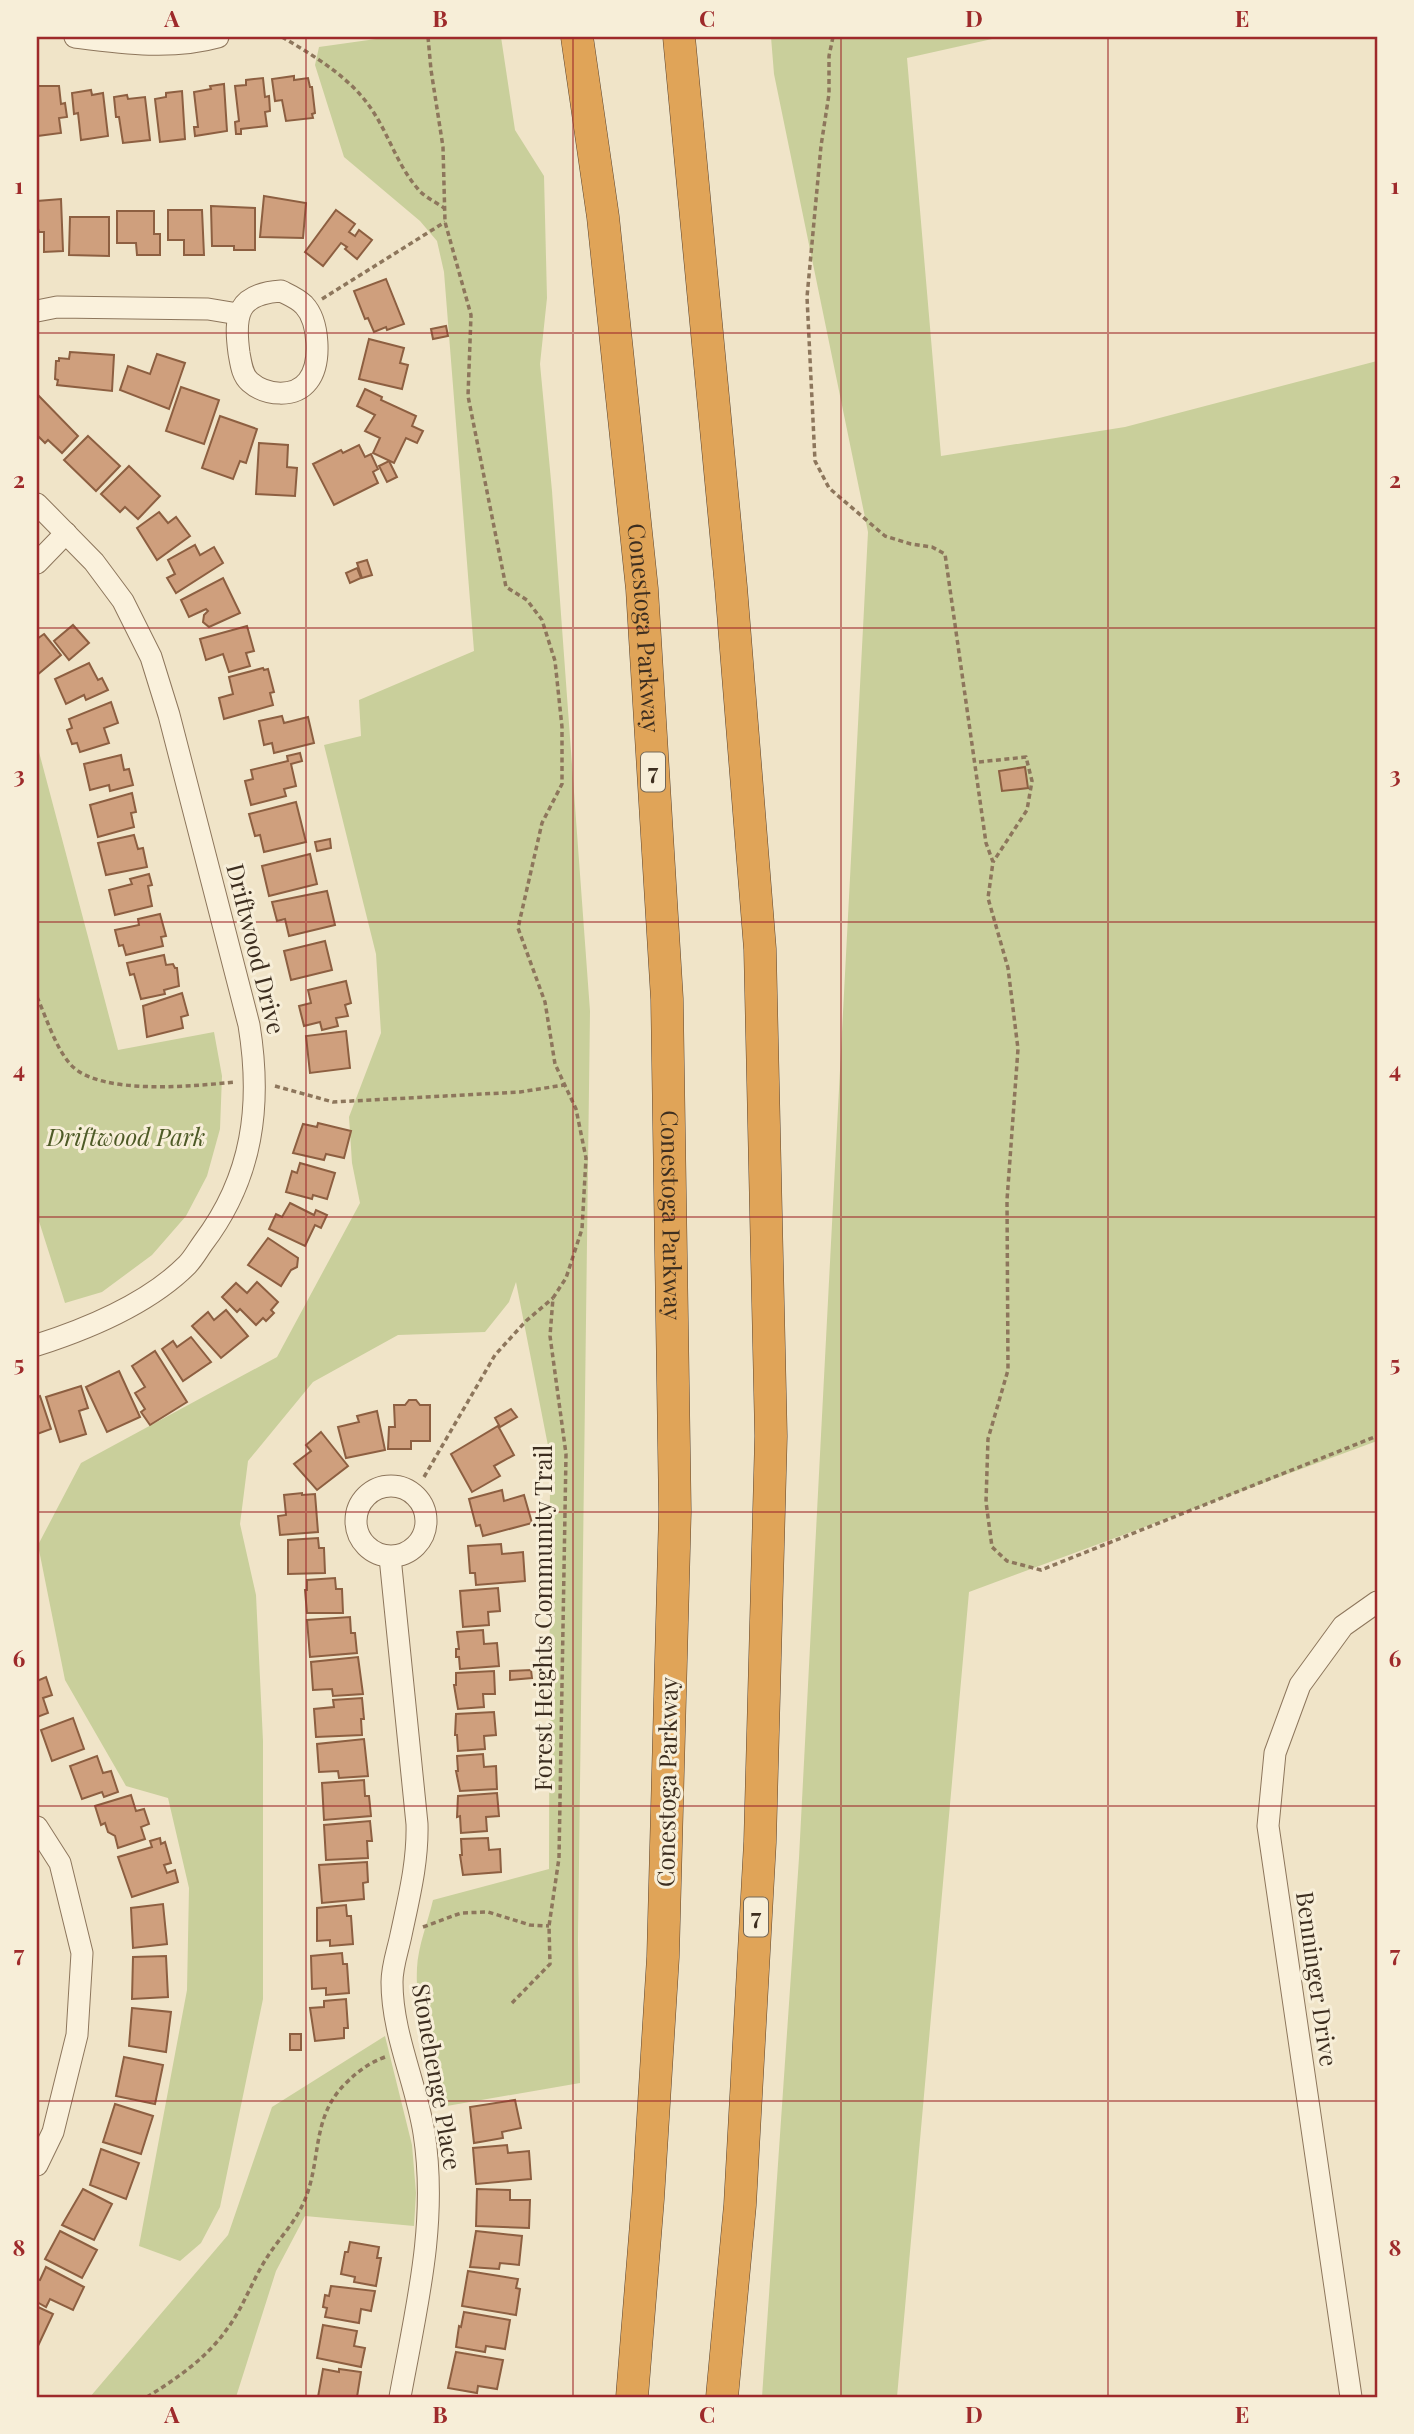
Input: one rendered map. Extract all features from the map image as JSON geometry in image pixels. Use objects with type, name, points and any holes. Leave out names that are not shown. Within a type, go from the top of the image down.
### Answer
[{"type":"highway","name":"Conestoga Parkway","points":[[578,37],[603,217],[642,589],[667,999],[675,1511],[663,1956],[632,2397]]},
{"type":"highway","name":"7","points":[[679,37],[732,587],[760,949],[771,1436],[760,1856],[740,2205],[722,2397]]},
{"type":"street","points":[[75,37],[123,43],[177,44],[202,42],[218,37]]},
{"type":"street","points":[[281,291],[305,306],[312,319],[316,351],[315,367],[309,380],[291,392],[277,393],[249,382],[241,369],[236,333],[238,314],[247,302],[264,292],[281,291]]},
{"type":"street","points":[[37,311],[57,307],[195,309],[238,314]]},
{"type":"street","name":"Driftwood Drive","points":[[37,504],[94,562],[123,601],[151,657],[169,715],[249,1025],[256,1085],[253,1124],[245,1161],[222,1219],[187,1265],[149,1294],[92,1325],[37,1345]]},
{"type":"street","points":[[37,563],[66,533]]},
{"type":"street","name":"Stonehenge Place","points":[[390,1557],[418,1849],[392,1978],[393,2000],[424,2131],[429,2177],[427,2251],[400,2397]]},
{"type":"street","name":"Benninger Drive","points":[[1351,2397],[1268,1826],[1275,1753],[1300,1685],[1343,1626],[1377,1602]]},
{"type":"street","points":[[37,1826],[60,1863],[82,1953],[77,2035],[53,2132],[37,2165]]},
{"type":"path","points":[[282,37],[321,61],[350,85],[374,112],[397,159],[419,191],[444,208]]},
{"type":"path","name":"Forest Heights Community Trail","points":[[428,37],[430,70],[443,147],[445,222],[471,315],[468,396],[506,587],[527,600],[542,620],[555,661],[562,727],[562,784],[542,823],[518,928],[545,1002],[555,1064],[576,1109],[586,1158],[582,1229],[566,1278],[553,1298],[551,1336],[566,1454],[559,1858],[549,1926],[550,1964],[512,2003]]},
{"type":"path","points":[[833,37],[828,56],[829,94],[807,297],[815,461],[829,488],[886,536],[932,547],[945,554],[986,843],[993,862]]},
{"type":"path","points":[[320,300],[445,222]]},
{"type":"path","points":[[979,762],[1026,757],[1032,781],[1027,810],[993,862],[988,898],[1007,968],[1018,1049],[1007,1200],[1008,1370],[988,1439],[986,1502],[992,1547],[1007,1562],[1041,1570],[1377,1436]]},
{"type":"path","points":[[37,997],[62,1052],[71,1065],[84,1075],[127,1084],[182,1087],[235,1082]]},
{"type":"path","points":[[278,1086],[332,1102],[520,1092],[564,1085]]},
{"type":"path","points":[[424,1478],[495,1354],[526,1321],[553,1298]]},
{"type":"path","points":[[404,1924],[426,1927],[461,1913],[488,1912],[530,1925],[549,1926]]},
{"type":"path","points":[[147,2397],[183,2374],[227,2329],[266,2258],[302,2206],[312,2179],[318,2135],[325,2112],[335,2093],[360,2068],[403,2051]]},
{"type":"green space","points":[[390,37],[501,37],[515,130],[544,176],[547,298],[540,364],[552,491],[590,1011],[578,1940],[580,2083],[441,2107],[427,2056],[418,2004],[418,1960],[433,1900],[549,1869],[550,1456],[516,1282],[509,1302],[485,1332],[398,1335],[313,1382],[248,1461],[240,1524],[256,1595],[263,1741],[263,1999],[220,2207],[201,2243],[180,2261],[139,2246],[187,1990],[189,1888],[168,1798],[126,1786],[65,1680],[38,1545],[81,1463],[277,1357],[360,1203],[352,1163],[349,1117],[381,1033],[376,954],[324,745],[361,736],[359,700],[474,651],[444,272],[437,241],[420,221],[344,157],[315,65],[319,47]]},
{"type":"green space","points":[[771,37],[1001,37],[907,58],[941,456],[1125,427],[1377,361],[1377,1441],[969,1592],[897,2397],[762,2397],[799,1858],[868,532],[774,74]]},
{"type":"green space","name":"Driftwood Park","points":[[39,752],[118,1050],[214,1032],[222,1076],[220,1129],[207,1176],[186,1216],[152,1255],[102,1292],[65,1303],[37,1215]]},
{"type":"green space","points":[[385,2036],[412,2145],[416,2193],[414,2226],[305,2216],[276,2271],[236,2397],[90,2397],[228,2235],[272,2107]]},
{"type":"building","points":[[294,76],[294,80],[308,78],[312,87],[315,113],[312,114],[313,118],[286,121],[282,100],[275,101],[272,79]]},
{"type":"building","points":[[263,78],[265,97],[269,96],[270,111],[265,112],[267,126],[241,129],[241,134],[236,134],[235,122],[239,121],[235,86],[246,85],[246,80]]},
{"type":"building","points":[[224,84],[227,131],[195,136],[194,127],[198,127],[194,92]]},
{"type":"building","points":[[37,86],[59,86],[61,104],[65,103],[67,117],[59,118],[61,133],[37,136]]},
{"type":"building","points":[[91,90],[92,95],[103,93],[108,136],[81,140],[78,113],[74,114],[72,93]]},
{"type":"building","points":[[182,91],[185,139],[160,142],[155,99],[166,97],[166,93]]},
{"type":"building","points":[[127,95],[128,99],[145,97],[150,140],[123,143],[114,97]]},
{"type":"building","points":[[264,196],[306,203],[303,238],[260,237]]},
{"type":"building","points":[[61,199],[63,251],[44,252],[44,232],[39,232],[37,225],[37,201]]},
{"type":"building","points":[[211,206],[255,208],[255,250],[212,246]]},
{"type":"building","points":[[168,210],[202,210],[204,255],[184,255],[184,240],[168,240]]},
{"type":"building","points":[[336,210],[355,224],[349,232],[355,236],[359,230],[372,240],[357,259],[341,243],[323,266],[305,252]]},
{"type":"building","points":[[117,211],[154,211],[154,234],[160,234],[160,255],[137,255],[136,243],[117,243]]},
{"type":"building","points":[[70,217],[109,217],[109,256],[69,255]]},
{"type":"building","points":[[386,279],[404,324],[374,332],[368,318],[365,319],[354,291]]},
{"type":"building","points":[[446,326],[448,336],[433,339],[431,329]]},
{"type":"building","points":[[369,339],[404,348],[400,363],[408,365],[402,389],[359,379]]},
{"type":"building","points":[[70,352],[114,355],[112,391],[57,385],[56,361],[59,361],[59,358],[69,359]]},
{"type":"building","points":[[157,354],[185,363],[169,409],[120,390],[128,366],[150,374]]},
{"type":"building","points":[[181,387],[219,400],[204,444],[166,431]]},
{"type":"building","points":[[365,389],[382,397],[381,400],[416,416],[412,426],[423,431],[417,443],[406,438],[394,463],[373,453],[380,438],[365,431],[375,415],[357,406]]},
{"type":"building","points":[[37,394],[78,436],[62,453],[48,440],[45,443],[37,435]]},
{"type":"building","points":[[220,416],[257,429],[246,463],[240,461],[233,479],[202,468]]},
{"type":"building","points":[[88,436],[120,466],[96,491],[64,460]]},
{"type":"building","points":[[259,443],[288,445],[287,467],[297,468],[295,496],[256,494]]},
{"type":"building","points":[[359,445],[365,457],[371,454],[378,469],[373,472],[378,483],[334,505],[313,464],[341,450],[343,453]]},
{"type":"building","points":[[389,461],[397,477],[387,482],[379,466]]},
{"type":"building","points":[[129,466],[160,496],[138,519],[125,507],[120,512],[101,494]]},
{"type":"building","points":[[159,512],[168,523],[176,517],[190,536],[157,560],[137,528]]},
{"type":"building","points":[[195,545],[200,555],[214,547],[223,563],[176,593],[167,578],[175,574],[168,560]]},
{"type":"building","points":[[367,560],[372,575],[362,578],[357,563]]},
{"type":"building","points":[[357,568],[361,578],[350,583],[346,573]]},
{"type":"building","points":[[223,578],[240,613],[209,627],[203,622],[208,611],[206,609],[189,617],[181,600]]},
{"type":"building","points":[[73,625],[89,643],[69,660],[54,641]]},
{"type":"building","points":[[247,626],[254,651],[246,653],[250,666],[229,672],[223,654],[206,660],[200,639]]},
{"type":"building","points":[[44,634],[61,655],[37,675],[37,639]]},
{"type":"building","points":[[89,663],[98,680],[102,678],[108,690],[86,700],[84,695],[66,704],[55,679]]},
{"type":"building","points":[[268,669],[274,692],[270,693],[273,705],[224,719],[219,698],[233,694],[229,677]]},
{"type":"building","points":[[111,702],[118,723],[104,728],[109,743],[80,752],[77,743],[72,744],[67,730],[72,728],[69,719]]},
{"type":"building","points":[[282,716],[284,723],[308,717],[314,743],[274,753],[272,743],[264,745],[259,721]]},
{"type":"building","points":[[300,753],[302,761],[291,764],[296,786],[284,789],[286,796],[251,805],[245,781],[253,779],[251,770],[288,761],[287,756]]},
{"type":"building","points":[[121,755],[124,770],[129,769],[133,785],[110,791],[109,785],[90,790],[84,764]]},
{"type":"building","points":[[1025,767],[1028,788],[1002,791],[999,771]]},
{"type":"building","points":[[132,793],[136,812],[131,813],[134,827],[98,837],[90,805]]},
{"type":"building","points":[[296,802],[306,842],[264,852],[260,835],[255,836],[249,814]]},
{"type":"building","points":[[134,835],[138,849],[143,848],[147,867],[106,875],[98,843]]},
{"type":"building","points":[[330,839],[331,848],[317,851],[315,842]]},
{"type":"building","points":[[310,854],[317,884],[269,896],[262,866]]},
{"type":"building","points":[[149,874],[152,885],[148,886],[152,906],[115,915],[109,890],[132,884],[130,879]]},
{"type":"building","points":[[327,891],[335,925],[289,936],[285,919],[277,921],[272,902]]},
{"type":"building","points":[[160,914],[166,936],[161,937],[163,946],[126,955],[123,945],[119,946],[115,930],[139,925],[138,919]]},
{"type":"building","points":[[325,941],[332,970],[291,980],[284,951]]},
{"type":"building","points":[[164,955],[166,965],[173,964],[177,968],[179,986],[164,990],[165,994],[141,999],[134,974],[130,975],[127,963]]},
{"type":"building","points":[[346,981],[351,1003],[345,1005],[348,1016],[336,1018],[338,1026],[322,1030],[320,1022],[304,1026],[299,1006],[311,1003],[308,990]]},
{"type":"building","points":[[182,993],[188,1015],[181,1017],[183,1028],[147,1037],[143,1006]]},
{"type":"building","points":[[346,1031],[350,1068],[310,1073],[306,1036]]},
{"type":"building","points":[[318,1123],[351,1131],[344,1158],[326,1154],[324,1160],[293,1153],[303,1124],[317,1127]]},
{"type":"building","points":[[300,1163],[335,1173],[327,1199],[313,1195],[312,1199],[286,1192],[292,1171],[297,1173]]},
{"type":"building","points":[[290,1203],[314,1215],[316,1210],[327,1215],[321,1228],[315,1225],[305,1246],[269,1229],[276,1214],[282,1217]]},
{"type":"building","points":[[268,1238],[298,1258],[297,1267],[291,1270],[281,1286],[248,1265]]},
{"type":"building","points":[[257,1282],[278,1302],[271,1310],[274,1313],[266,1321],[263,1318],[256,1325],[240,1309],[237,1312],[222,1297],[236,1283],[247,1293]]},
{"type":"building","points":[[226,1310],[248,1336],[221,1358],[192,1326],[208,1312],[214,1320]]},
{"type":"building","points":[[191,1337],[211,1362],[183,1381],[162,1349],[173,1341],[177,1347]]},
{"type":"building","points":[[155,1351],[187,1402],[150,1425],[141,1412],[145,1409],[135,1393],[145,1387],[132,1366]]},
{"type":"building","points":[[119,1371],[140,1417],[107,1432],[86,1387]]},
{"type":"building","points":[[81,1386],[88,1408],[79,1411],[86,1434],[60,1442],[46,1397]]},
{"type":"building","points":[[40,1396],[51,1429],[37,1434],[37,1397]]},
{"type":"building","points":[[409,1400],[416,1400],[420,1405],[430,1405],[430,1441],[411,1441],[411,1449],[388,1449],[389,1427],[395,1427],[394,1405],[405,1405]]},
{"type":"building","points":[[511,1409],[517,1417],[500,1427],[495,1418]]},
{"type":"building","points":[[377,1411],[385,1450],[346,1458],[338,1427],[359,1422],[357,1416]]},
{"type":"building","points":[[498,1426],[514,1455],[494,1466],[500,1476],[472,1492],[451,1454]]},
{"type":"building","points":[[321,1432],[348,1466],[317,1490],[294,1464],[311,1451],[306,1445]]},
{"type":"building","points":[[502,1490],[504,1501],[524,1495],[532,1523],[483,1536],[480,1525],[476,1526],[469,1499]]},
{"type":"building","points":[[315,1494],[318,1532],[280,1535],[278,1516],[286,1515],[284,1495]]},
{"type":"building","points":[[318,1538],[319,1548],[324,1548],[325,1573],[288,1574],[288,1540]]},
{"type":"building","points":[[501,1544],[502,1554],[523,1552],[525,1581],[476,1585],[475,1573],[470,1573],[468,1546]]},
{"type":"building","points":[[335,1578],[336,1589],[342,1589],[343,1613],[307,1613],[307,1580]]},
{"type":"building","points":[[498,1588],[500,1611],[488,1612],[489,1625],[463,1627],[460,1591]]},
{"type":"building","points":[[350,1617],[357,1653],[310,1657],[307,1620]]},
{"type":"building","points":[[483,1630],[484,1644],[497,1643],[499,1666],[460,1669],[459,1657],[456,1657],[456,1649],[459,1649],[457,1632]]},
{"type":"building","points":[[358,1657],[363,1694],[333,1696],[332,1689],[313,1690],[311,1662]]},
{"type":"building","points":[[531,1670],[532,1678],[510,1680],[510,1671]]},
{"type":"building","points":[[494,1671],[495,1694],[483,1694],[484,1707],[458,1709],[454,1685],[456,1673]]},
{"type":"building","points":[[46,1677],[52,1695],[43,1698],[48,1713],[37,1717],[37,1681]]},
{"type":"building","points":[[362,1698],[362,1735],[316,1737],[314,1709],[334,1707],[333,1700]]},
{"type":"building","points":[[494,1712],[496,1735],[484,1736],[485,1749],[458,1751],[455,1735],[456,1714]]},
{"type":"building","points":[[73,1718],[84,1749],[52,1761],[41,1730]]},
{"type":"building","points":[[364,1739],[368,1776],[339,1778],[338,1771],[319,1772],[317,1744]]},
{"type":"building","points":[[483,1754],[484,1767],[496,1766],[497,1789],[460,1791],[456,1771],[457,1756]]},
{"type":"building","points":[[97,1756],[103,1773],[111,1771],[118,1792],[104,1797],[102,1792],[82,1799],[70,1766]]},
{"type":"building","points":[[364,1780],[371,1816],[324,1820],[322,1783]]},
{"type":"building","points":[[497,1793],[499,1816],[486,1817],[487,1831],[461,1833],[460,1816],[457,1817],[458,1796]]},
{"type":"building","points":[[131,1795],[136,1811],[144,1809],[149,1824],[141,1827],[145,1839],[118,1848],[115,1836],[108,1832],[105,1823],[101,1825],[95,1806]]},
{"type":"building","points":[[370,1821],[372,1841],[367,1841],[368,1858],[326,1860],[324,1825]]},
{"type":"building","points":[[160,1838],[161,1844],[165,1842],[171,1863],[164,1865],[167,1873],[175,1870],[178,1882],[132,1897],[118,1857],[152,1847],[150,1841]]},
{"type":"building","points":[[488,1838],[489,1850],[500,1849],[501,1872],[463,1875],[461,1839]]},
{"type":"building","points":[[367,1862],[368,1882],[363,1883],[364,1899],[322,1903],[319,1865]]},
{"type":"building","points":[[163,1904],[167,1944],[133,1948],[131,1908]]},
{"type":"building","points":[[346,1905],[347,1916],[351,1916],[353,1944],[330,1946],[330,1940],[317,1941],[317,1908]]},
{"type":"building","points":[[342,1953],[343,1964],[347,1964],[349,1993],[326,1995],[326,1988],[312,1989],[311,1956]]},
{"type":"building","points":[[166,1956],[168,1997],[132,1999],[133,1957]]},
{"type":"building","points":[[346,1999],[348,2028],[344,2028],[344,2038],[315,2041],[310,2008],[324,2007],[324,2001]]},
{"type":"building","points":[[132,2008],[171,2012],[166,2052],[129,2046]]},
{"type":"building","points":[[290,2034],[301,2034],[301,2050],[290,2050]]},
{"type":"building","points":[[124,2057],[163,2065],[155,2104],[116,2096]]},
{"type":"building","points":[[515,2100],[521,2128],[502,2132],[503,2138],[474,2143],[470,2107]]},
{"type":"building","points":[[115,2104],[153,2116],[141,2154],[103,2142]]},
{"type":"building","points":[[507,2145],[508,2153],[529,2151],[531,2179],[476,2184],[473,2148]]},
{"type":"building","points":[[101,2149],[139,2163],[126,2199],[90,2185]]},
{"type":"building","points":[[83,2189],[112,2204],[94,2240],[62,2225]]},
{"type":"building","points":[[477,2189],[510,2190],[510,2200],[530,2200],[529,2228],[476,2226]]},
{"type":"building","points":[[60,2231],[97,2250],[82,2278],[45,2259]]},
{"type":"building","points":[[476,2231],[522,2236],[519,2265],[500,2263],[499,2269],[470,2267]]},
{"type":"building","points":[[350,2242],[379,2247],[377,2258],[381,2258],[376,2286],[354,2282],[355,2277],[341,2274],[345,2252],[348,2252]]},
{"type":"building","points":[[46,2267],[84,2287],[73,2310],[50,2299],[46,2307],[37,2302],[37,2279],[40,2280]]},
{"type":"building","points":[[468,2271],[518,2279],[516,2288],[520,2289],[516,2315],[462,2306]]},
{"type":"building","points":[[331,2286],[375,2291],[371,2311],[361,2309],[359,2323],[325,2317],[325,2295],[329,2296]]},
{"type":"building","points":[[38,2307],[53,2314],[37,2348],[37,2309]]},
{"type":"building","points":[[464,2312],[510,2320],[505,2349],[486,2346],[485,2352],[456,2347]]},
{"type":"building","points":[[323,2325],[357,2331],[354,2346],[365,2348],[361,2367],[317,2358]]},
{"type":"building","points":[[456,2352],[503,2360],[497,2389],[478,2386],[477,2393],[448,2388]]},
{"type":"building","points":[[323,2369],[361,2372],[357,2397],[318,2397]]}]
